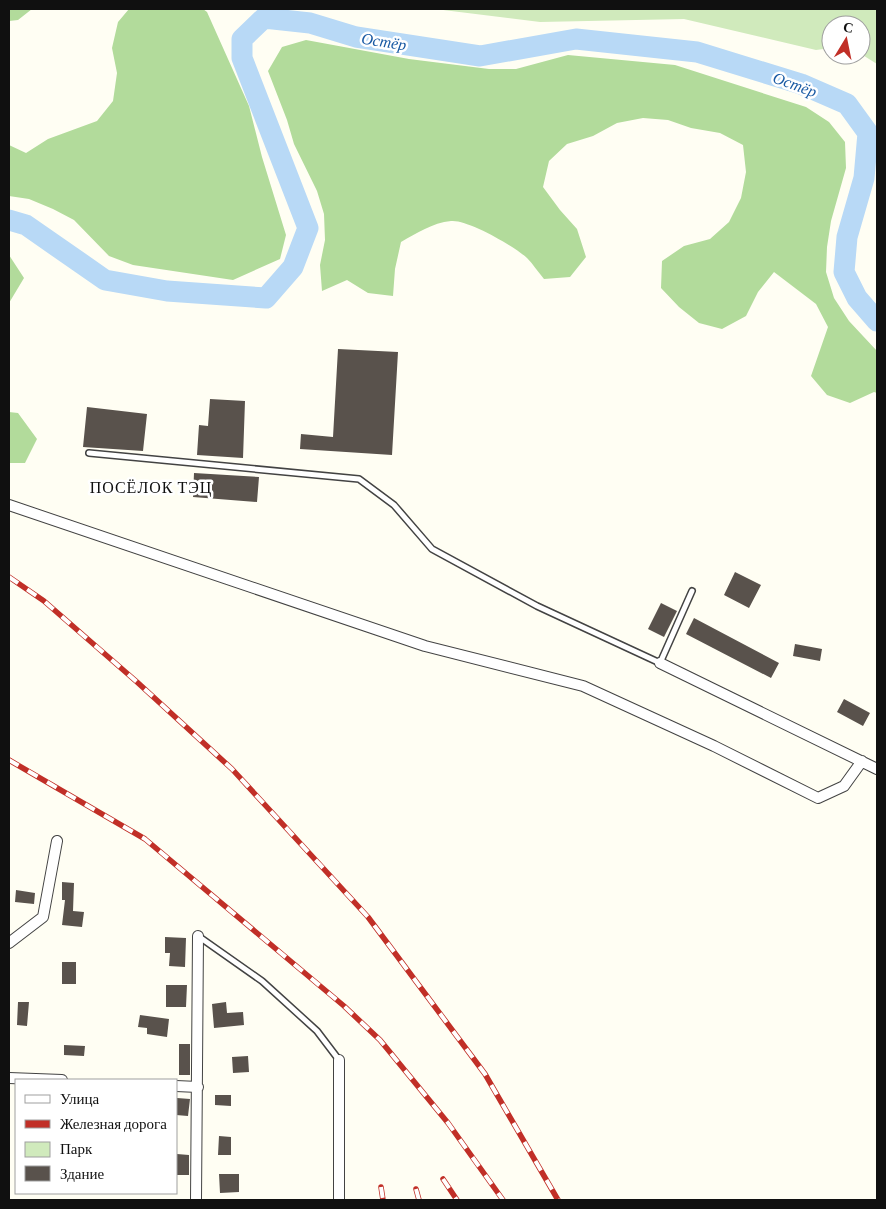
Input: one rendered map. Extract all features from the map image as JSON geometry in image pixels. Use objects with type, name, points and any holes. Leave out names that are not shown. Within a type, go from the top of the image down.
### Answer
[{"type":"street","points":[[9,505],[425,646],[584,686],[714,746],[818,798],[844,786],[862,761]]},
{"type":"street","points":[[660,663],[877,769]]},
{"type":"street","points":[[9,943],[42,917],[57,841]]},
{"type":"street","points":[[196,1200],[198,936]]},
{"type":"street","points":[[339,1060],[339,1200]]},
{"type":"street","points":[[9,1078],[36,1079]]},
{"type":"street","points":[[178,1086],[198,1087]]},
{"type":"lane","points":[[89,453],[359,479],[394,505],[432,549],[537,606],[660,663],[692,591]]},
{"type":"lane","points":[[198,936],[262,981],[317,1030],[339,1060]]},
{"type":"green space","points":[[9,9],[32,9],[18,20],[9,21]]},
{"type":"green space","points":[[129,9],[203,9],[207,12],[249,106],[262,157],[286,235],[280,259],[233,280],[133,265],[109,256],[74,220],[29,199],[9,196],[9,145],[26,153],[48,139],[97,121],[113,101],[117,73],[112,48],[118,22]]},
{"type":"green space","points":[[435,9],[877,9],[877,64],[871,60],[871,15],[821,15],[821,49],[816,50],[684,19],[540,22]]},
{"type":"green space","points":[[306,40],[409,59],[489,69],[516,69],[568,55],[675,65],[806,107],[829,122],[845,142],[846,168],[831,221],[826,272],[834,298],[849,321],[877,351],[877,393],[874,392],[850,403],[827,395],[811,376],[828,327],[816,304],[774,272],[758,292],[746,316],[722,329],[699,323],[679,307],[661,288],[662,261],[684,246],[710,239],[729,222],[741,198],[746,172],[743,145],[720,133],[691,128],[668,120],[643,118],[617,123],[593,136],[567,144],[549,161],[543,187],[577,229],[586,257],[570,277],[544,279],[527,258],[512,247],[468,224],[451,221],[431,226],[401,242],[395,269],[393,296],[368,293],[347,280],[322,291],[320,265],[325,240],[324,214],[317,191],[294,144],[268,71],[282,47]]},
{"type":"green space","points":[[9,255],[24,278],[9,303]]},
{"type":"green space","points":[[9,412],[18,413],[37,439],[25,463],[9,463]]},
{"type":"building","points":[[338,349],[398,352],[392,455],[300,449],[301,434],[333,437]]},
{"type":"building","points":[[210,399],[245,401],[243,458],[197,455],[199,425],[208,426]]},
{"type":"building","points":[[87,407],[147,414],[143,451],[83,447]]},
{"type":"building","points":[[194,473],[259,477],[257,502],[193,497]]},
{"type":"building","points":[[735,572],[761,585],[749,608],[724,595]]},
{"type":"building","points":[[661,603],[677,611],[664,637],[648,629]]},
{"type":"building","points":[[694,618],[779,663],[771,678],[686,634]]},
{"type":"building","points":[[795,644],[822,649],[820,661],[793,656]]},
{"type":"building","points":[[844,699],[870,713],[863,726],[837,712]]},
{"type":"building","points":[[62,882],[74,883],[73,911],[84,912],[82,927],[62,925],[65,900],[62,900]]},
{"type":"building","points":[[16,890],[35,893],[34,904],[15,902]]},
{"type":"building","points":[[165,937],[186,938],[185,967],[169,966],[170,953],[165,953]]},
{"type":"building","points":[[62,962],[76,962],[76,984],[62,984]]},
{"type":"building","points":[[166,985],[187,985],[186,1007],[166,1007]]},
{"type":"building","points":[[18,1002],[29,1002],[27,1026],[17,1025]]},
{"type":"building","points":[[226,1002],[227,1013],[243,1012],[244,1025],[214,1028],[212,1004]]},
{"type":"building","points":[[140,1015],[169,1019],[167,1037],[147,1034],[147,1028],[138,1027]]},
{"type":"building","points":[[179,1044],[190,1044],[190,1075],[179,1075]]},
{"type":"building","points":[[64,1045],[85,1046],[84,1056],[64,1055]]},
{"type":"building","points":[[248,1056],[249,1072],[233,1073],[232,1057]]},
{"type":"building","points":[[215,1095],[231,1095],[231,1106],[215,1105]]},
{"type":"building","points":[[178,1098],[190,1099],[188,1116],[178,1115]]},
{"type":"building","points":[[219,1136],[231,1137],[231,1155],[218,1155]]},
{"type":"building","points":[[178,1154],[189,1155],[189,1175],[178,1175]]},
{"type":"building","points":[[219,1174],[239,1174],[239,1192],[220,1193]]},
{"type":"waterway","name":"Остёр","points":[[9,220],[26,225],[105,280],[167,291],[266,298],[293,267],[308,228],[242,58],[242,39],[264,18],[310,23],[356,37],[480,56],[576,39],[697,52],[801,84],[847,104],[868,133],[864,178],[847,237],[844,272],[857,298],[877,321]]},
{"type":"railway","points":[[9,577],[44,601],[137,682],[232,769],[368,917],[485,1074],[558,1200]]},
{"type":"railway","points":[[9,760],[145,839],[344,1006],[380,1040],[448,1123],[503,1200]]},
{"type":"railway","points":[[443,1179],[457,1200]]},
{"type":"railway","points":[[381,1187],[383,1200]]},
{"type":"railway","points":[[416,1189],[419,1200]]},
{"type":"district","name":"ПОСЁЛОК ТЭЦ","points":[[151,487]]}]
